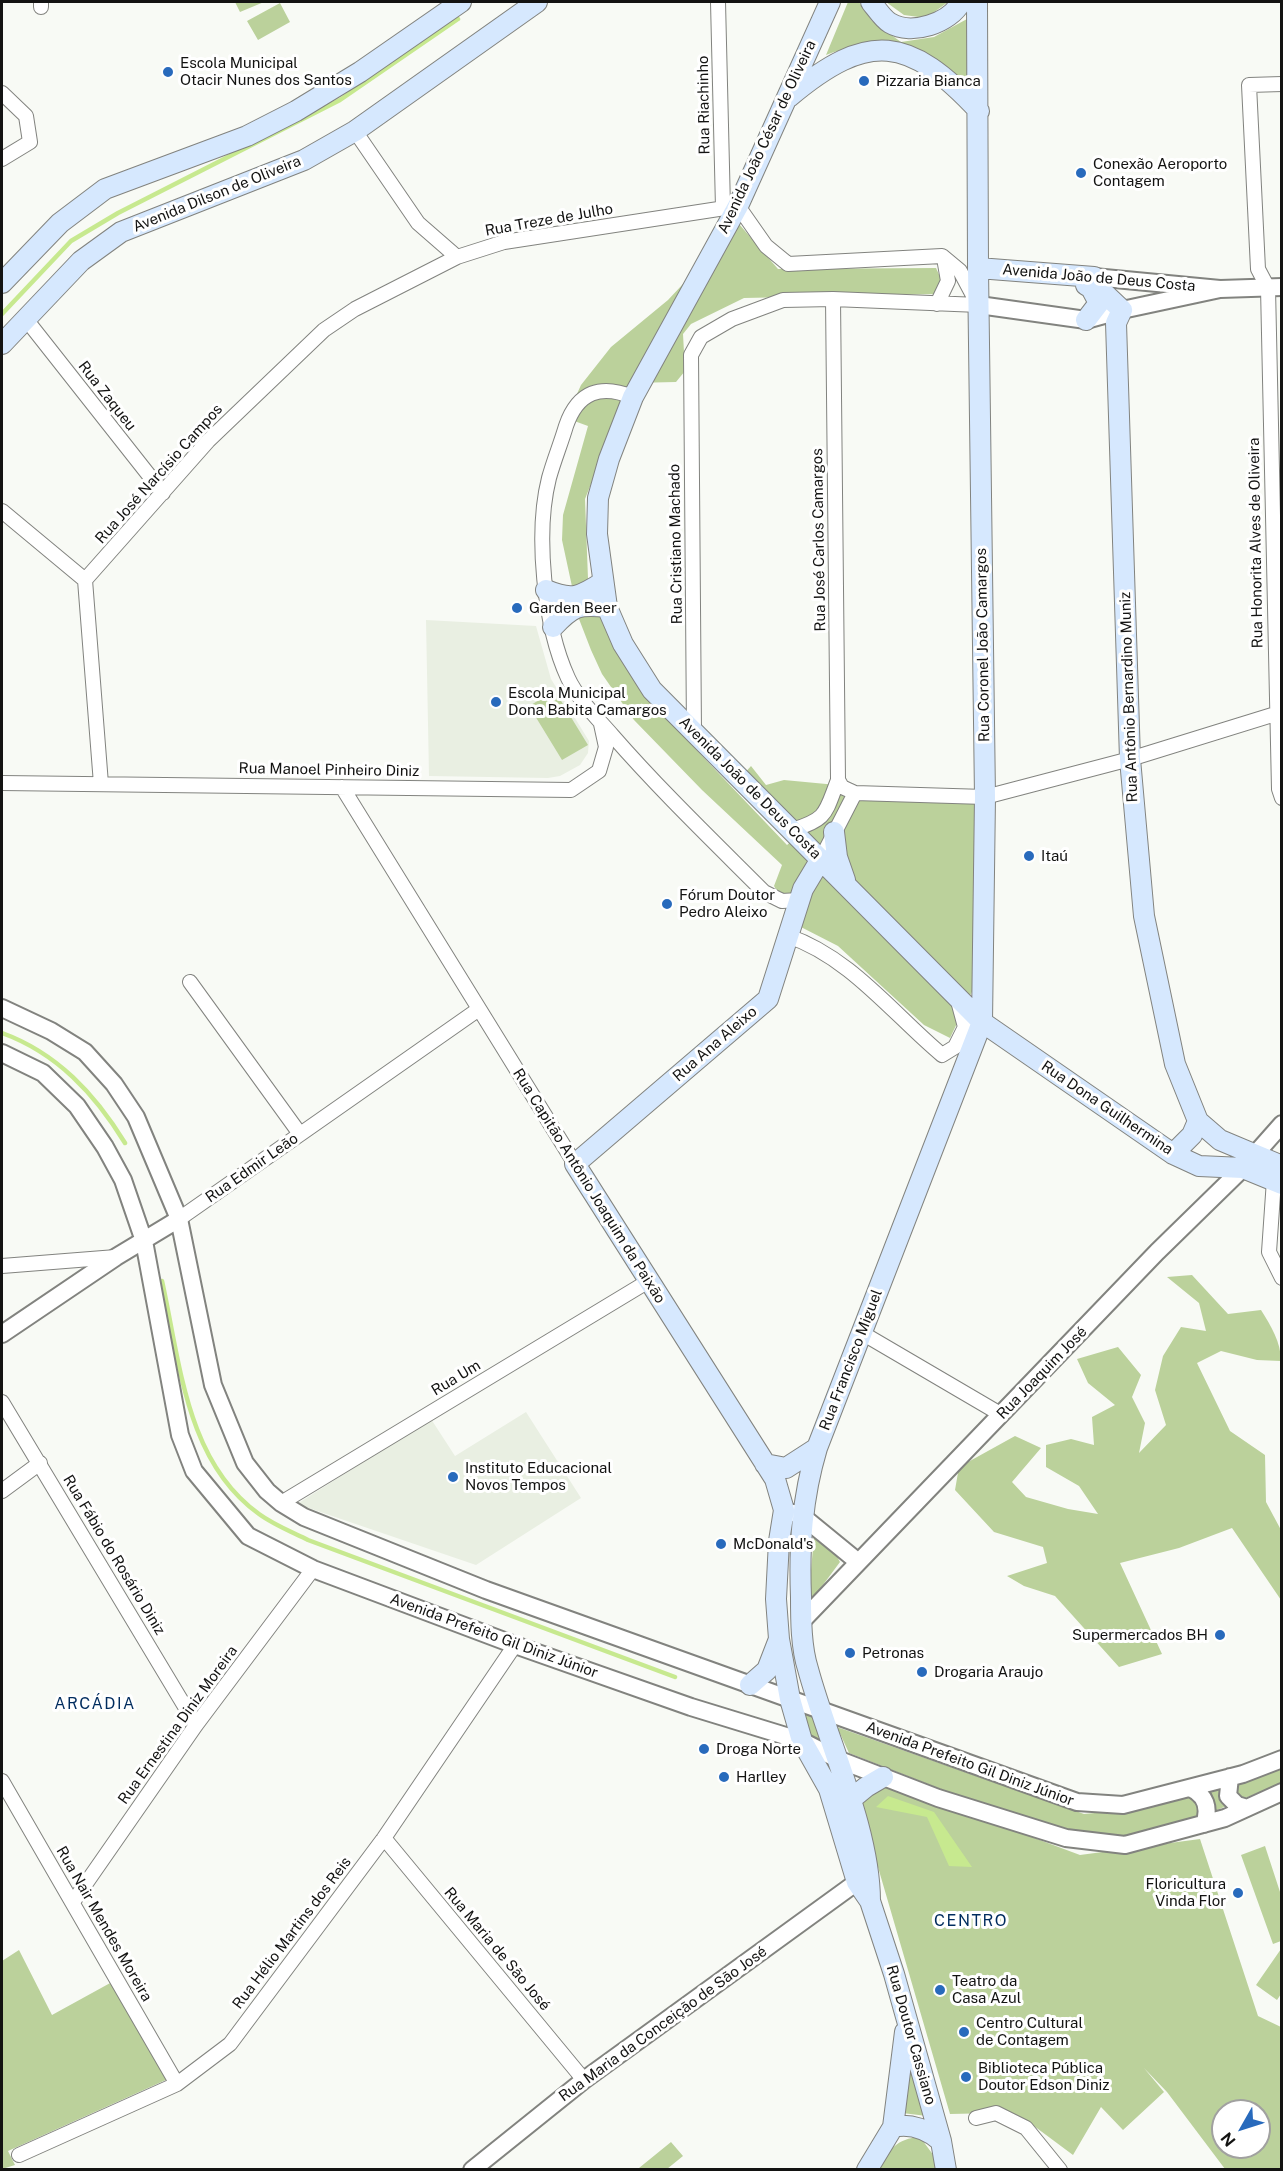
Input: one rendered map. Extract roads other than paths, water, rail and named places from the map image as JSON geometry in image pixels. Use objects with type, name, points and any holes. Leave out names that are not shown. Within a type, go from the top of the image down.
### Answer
[{"type":"main road","points":[[2,283],[60,223],[105,189],[220,147],[296,111],[360,72],[461,2]]},
{"type":"main road","name":"Avenida Dilson de Oliveira","points":[[2,344],[81,261],[121,232],[304,160],[355,131],[537,2]]},
{"type":"main road","name":"Avenida João César de Oliveira","points":[[633,397],[783,103],[830,2]]},
{"type":"main road","points":[[871,2],[890,23],[908,27],[928,27],[957,9],[961,2]]},
{"type":"main road","points":[[978,2],[978,268]]},
{"type":"main road","points":[[783,103],[819,72],[852,56],[888,49],[923,61],[956,86],[979,111]]},
{"type":"main road","name":"Avenida João de Deus Costa","points":[[978,268],[1094,277]]},
{"type":"main road","name":"Rua Coronel João Camargos","points":[[978,268],[985,798],[982,1022]]},
{"type":"main road","points":[[1070,275],[1091,288],[1099,303],[1086,320]]},
{"type":"main road","points":[[1094,277],[1104,293],[1122,310]]},
{"type":"main road","name":"Rua Antônio Bernardino Muniz","points":[[1122,310],[1116,323],[1130,759],[1144,916],[1175,1064],[1198,1121]]},
{"type":"main road","name":"Avenida João de Deus Costa","points":[[633,397],[609,459],[598,498],[597,534],[606,607],[623,644],[652,690],[846,882],[957,999],[982,1022]]},
{"type":"main road","points":[[546,590],[562,597],[581,596],[603,582]]},
{"type":"main road","points":[[553,627],[566,613],[582,604],[606,607]]},
{"type":"main road","points":[[834,832],[837,857],[846,882]]},
{"type":"main road","name":"Rua Ana Aleixo","points":[[575,1164],[768,999],[799,900],[821,859]]},
{"type":"main road","name":"Rua Francisco Miguel","points":[[802,1741],[790,1699],[779,1640],[776,1599],[778,1541],[793,1513],[982,1022]]},
{"type":"main road","name":"Rua Dona Guilhermina","points":[[982,1022],[1173,1154],[1199,1166],[1249,1161]]},
{"type":"main road","points":[[1173,1154],[1192,1135],[1198,1121],[1249,1161],[1279,1177]]},
{"type":"main road","name":"Rua Capitão Antônio Joaquim da Paixão","points":[[575,1164],[647,1282],[775,1479],[793,1513]]},
{"type":"main road","points":[[765,1464],[786,1468],[817,1448]]},
{"type":"main road","name":"Rua Francisco Miguel","points":[[793,1513],[799,1539],[801,1622],[807,1667],[822,1712]]},
{"type":"main road","points":[[750,1685],[767,1670],[779,1640]]},
{"type":"main road","name":"Rua Doutor Cassiano","points":[[822,1712],[870,1876],[870,1902]]},
{"type":"main road","name":"Rua Doutor Cassiano","points":[[802,1741],[829,1789],[857,1882],[870,1902],[941,2141],[946,2169]]},
{"type":"main road","points":[[849,1801],[883,1777]]},
{"type":"main road","points":[[867,2169],[893,2127],[906,2023]]},
{"type":"main road","points":[[893,2127],[903,2126],[925,2130],[941,2141]]},
{"type":"street","name":"Rua Riachinho","points":[[718,2],[730,207]]},
{"type":"street","name":"Rua Honorita Alves de Oliveira","points":[[1281,84],[1249,85],[1258,269],[1275,287],[1279,789],[1281,798]]},
{"type":"street","points":[[2,93],[26,116],[30,142],[2,159]]},
{"type":"street","points":[[355,131],[418,223],[457,256]]},
{"type":"street","points":[[730,207],[766,246],[788,264],[944,258],[960,271],[979,305]]},
{"type":"street","name":"Rua Treze de Julho","points":[[457,256],[504,242],[730,207]]},
{"type":"street","name":"Rua José Narcísio Campos","points":[[85,580],[208,441],[324,330],[355,309],[457,256]]},
{"type":"street","points":[[937,304],[948,281],[944,258]]},
{"type":"street","name":"Avenida João de Deus Costa","points":[[1094,277],[1220,289],[1275,287]]},
{"type":"street","name":"Avenida João de Deus Costa","points":[[691,355],[701,337],[732,319],[783,300],[833,299],[979,305],[1086,320],[1220,289]]},
{"type":"street","name":"Rua José Carlos Camargos","points":[[792,830],[816,823],[822,818],[838,780],[833,299]]},
{"type":"street","name":"Rua Zaqueu","points":[[25,318],[163,494]]},
{"type":"street","name":"Rua Cristiano Machado","points":[[691,355],[694,732]]},
{"type":"street","points":[[633,397],[618,391],[598,391],[585,395],[568,421],[549,479],[542,533],[546,590],[553,627],[568,679],[600,722],[650,779],[764,892],[782,901],[799,900]]},
{"type":"street","points":[[2,511],[85,580],[101,784]]},
{"type":"street","points":[[838,780],[842,787],[855,793],[985,798],[1130,759],[1279,713]]},
{"type":"street","name":"Rua Manoel Pinheiro Diniz","points":[[2,783],[571,790],[599,771],[606,747],[600,722]]},
{"type":"street","name":"Rua Capitão Antônio Joaquim da Paixão","points":[[342,787],[575,1164]]},
{"type":"street","points":[[821,859],[855,793]]},
{"type":"street","points":[[788,936],[810,943],[835,958],[962,1073]]},
{"type":"street","points":[[190,982],[300,1134]]},
{"type":"street","name":"Avenida João de Deus Costa","points":[[942,1055],[955,1047],[965,1027],[957,999]]},
{"type":"street","name":"Avenida Prefeito Gil Diniz Júnior","points":[[2,1008],[51,1031],[85,1053],[114,1084],[136,1117],[179,1219],[213,1385],[245,1463],[267,1491],[281,1503],[304,1516],[486,1590],[1077,1803],[1123,1806],[1243,1774],[1281,1759]]},
{"type":"street","name":"Rua Edmir Leão","points":[[2,1266],[116,1257],[179,1219],[479,1009]]},
{"type":"street","name":"Avenida Prefeito Gil Diniz Júnior","points":[[2,1053],[44,1073],[77,1106],[105,1147],[123,1180],[144,1241],[180,1435],[194,1471],[248,1536],[313,1569],[515,1645],[691,1707],[802,1741],[837,1759],[938,1798],[1066,1838],[1125,1845],[1204,1824],[1281,1792]]},
{"type":"street","name":"Rua Joaquim José","points":[[801,1622],[1157,1252],[1249,1161],[1281,1124]]},
{"type":"street","points":[[1279,1177],[1269,1252],[1281,1278]]},
{"type":"street","points":[[2,1334],[116,1257]]},
{"type":"street","name":"Rua Um","points":[[281,1503],[647,1282]]},
{"type":"street","points":[[862,1333],[1002,1415]]},
{"type":"street","name":"Rua Fábio do Rosário Diniz","points":[[2,1402],[196,1725]]},
{"type":"street","points":[[2,1491],[40,1463]]},
{"type":"street","points":[[793,1513],[857,1562]]},
{"type":"street","name":"Rua Ernestina Diniz Moreira","points":[[73,1902],[196,1725],[313,1569]]},
{"type":"street","name":"Rua Hélio Martins dos Reis","points":[[19,2155],[177,2084],[230,2044],[384,1838],[515,1645]]},
{"type":"street","points":[[1230,1776],[1228,1796],[1237,1805],[1247,1808]]},
{"type":"street","name":"Rua Nair Mendes Moreira","points":[[2,1781],[177,2084]]},
{"type":"street","points":[[1190,1788],[1199,1792],[1207,1805],[1204,1824]]},
{"type":"street","name":"Rua Maria de São José","points":[[384,1838],[584,2080]]},
{"type":"street","name":"Rua Maria da Conceição de São José","points":[[472,2169],[584,2080],[857,1882]]},
{"type":"street","points":[[976,2118],[996,2113],[1026,2128],[1060,2169]]},
{"type":"waterway","points":[[2,314],[71,241],[118,213],[340,100],[458,19]]},
{"type":"waterway","points":[[2,1033],[40,1052],[73,1077],[101,1108],[125,1143]]},
{"type":"waterway","points":[[162,1281],[181,1377],[201,1439],[216,1467],[235,1492],[259,1514],[308,1540],[675,1677]]},
{"type":"place","name":"Escola Municipal Otacir Nunes dos Santos","points":[[168,72]]},
{"type":"place","name":"Pizzaria Bianca","points":[[864,81]]},
{"type":"place","name":"Conexão Aeroporto Contagem","points":[[1081,173]]},
{"type":"place","name":"Garden Beer","points":[[517,608]]},
{"type":"place","name":"Escola Municipal Dona Babita Camargos","points":[[496,702]]},
{"type":"place","name":"Itaú","points":[[1029,856]]},
{"type":"place","name":"Fórum Doutor Pedro Aleixo","points":[[667,904]]},
{"type":"place","name":"Instituto Educacional Novos Tempos","points":[[453,1477]]},
{"type":"place","name":"McDonald's","points":[[721,1544]]},
{"type":"place","name":"Supermercados BH","points":[[1220,1635]]},
{"type":"place","name":"Petronas","points":[[850,1653]]},
{"type":"place","name":"Drogaria Araujo","points":[[922,1672]]},
{"type":"place","name":"Droga Norte","points":[[704,1749]]},
{"type":"place","name":"Harlley","points":[[724,1777]]},
{"type":"place","name":"Floricultura Vinda Flor","points":[[1238,1893]]},
{"type":"place","name":"Teatro da Casa Azul","points":[[940,1990]]},
{"type":"place","name":"Centro Cultural de Contagem","points":[[964,2032]]},
{"type":"place","name":"Biblioteca Pública Doutor Edson Diniz","points":[[966,2077]]},
{"type":"district","name":"ARCÁDIA","points":[[95,1704]]},
{"type":"district","name":"CENTRO","points":[[971,1921]]}]
